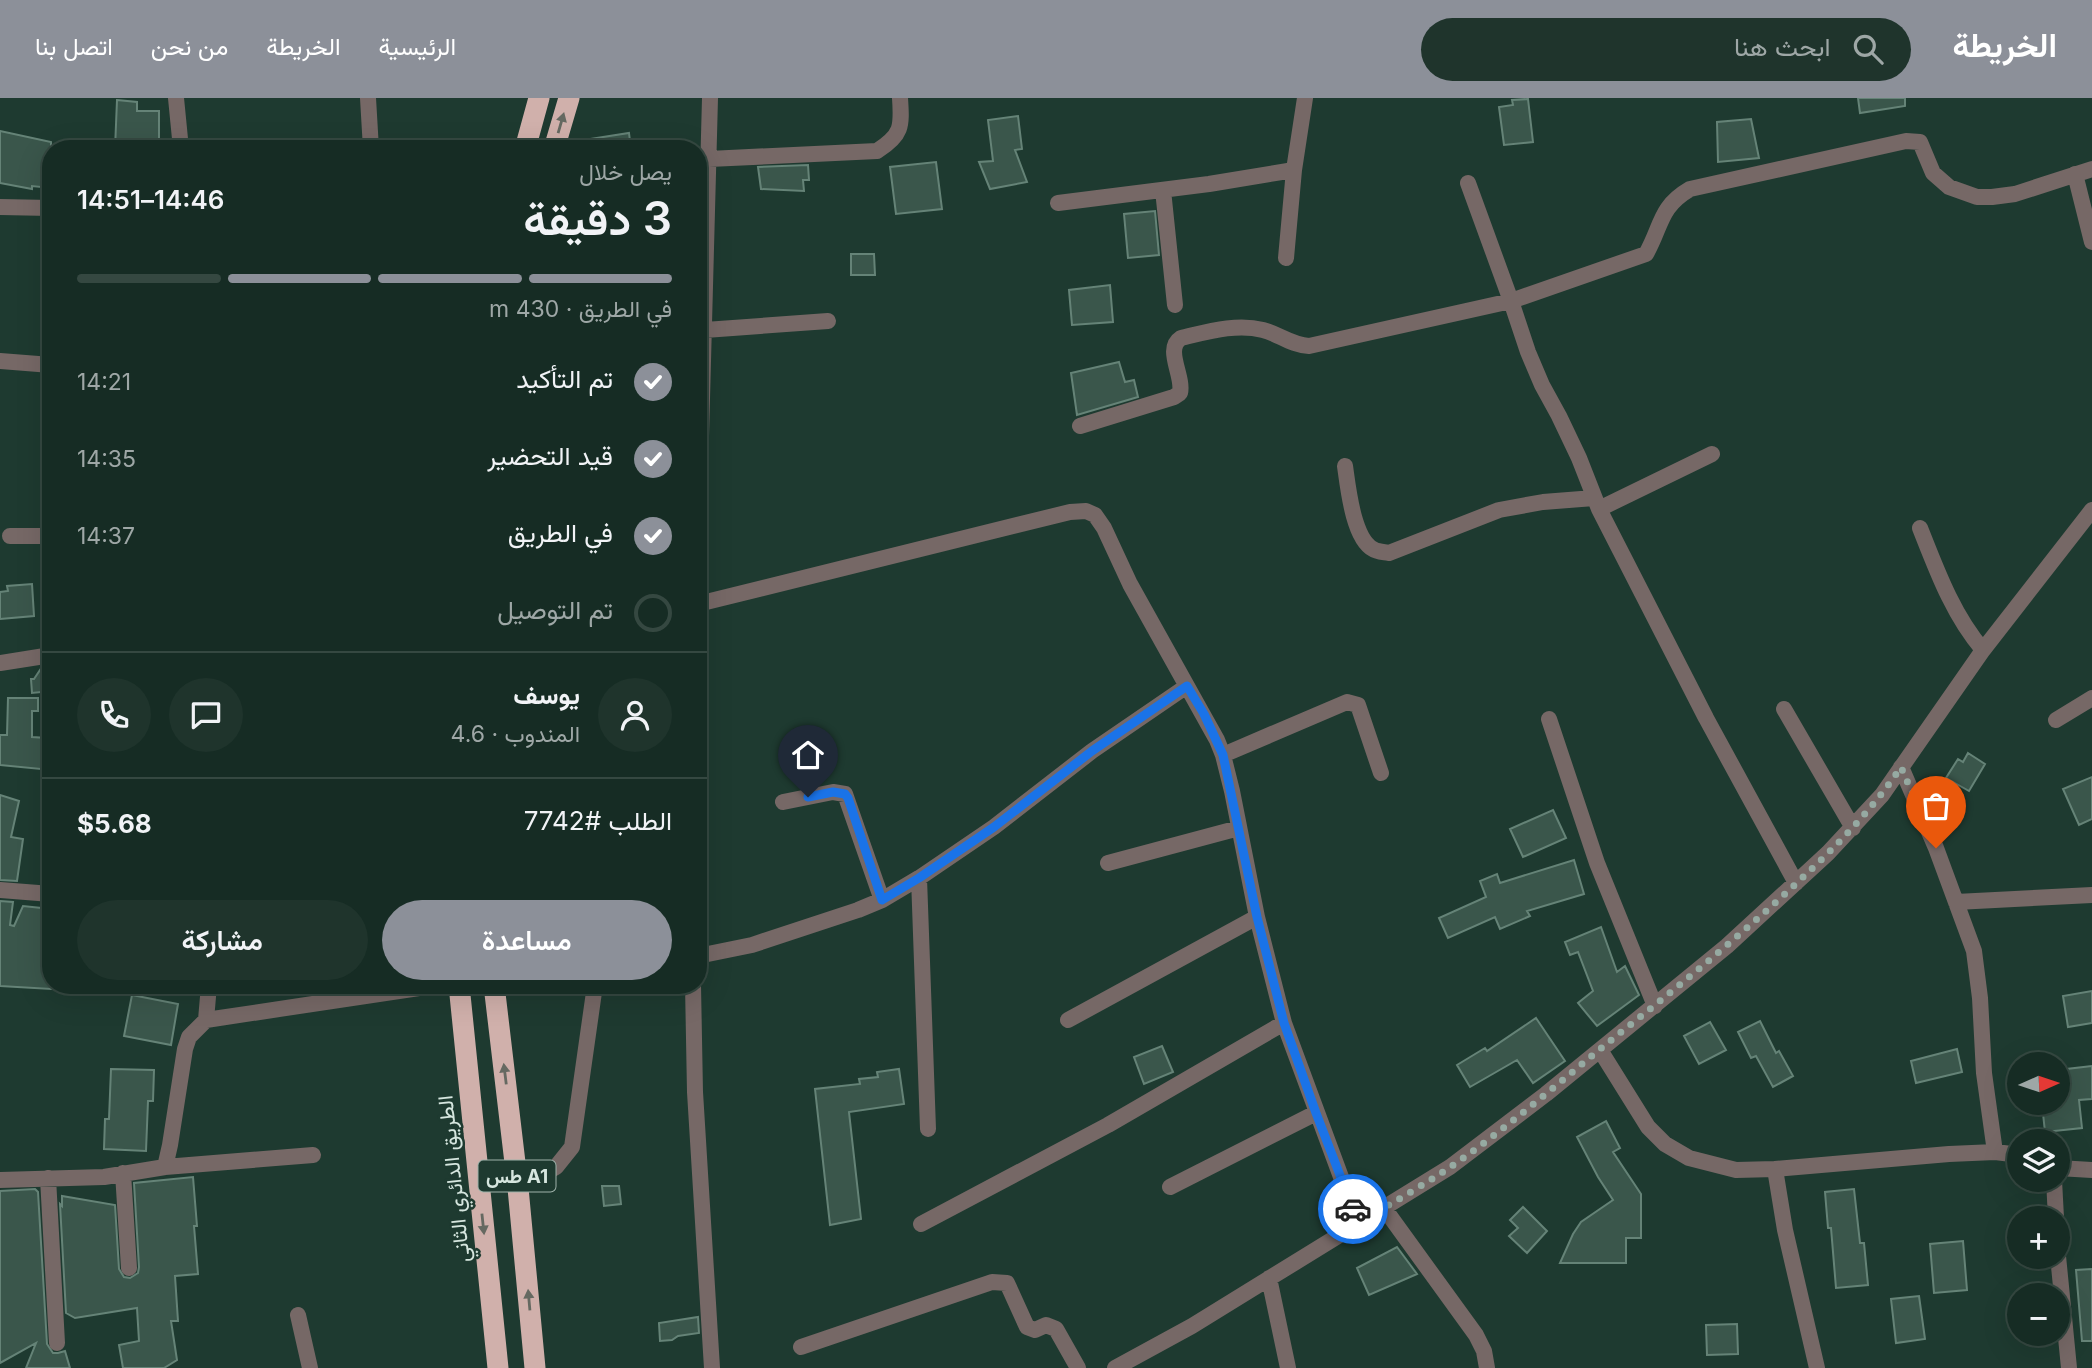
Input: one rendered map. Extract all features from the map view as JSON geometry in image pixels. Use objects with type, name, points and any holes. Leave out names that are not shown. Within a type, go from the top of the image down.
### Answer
[{"type":"highway","points":[[527,140],[539,98]]},
{"type":"highway","points":[[557,140],[569,98]]},
{"type":"highway","name":"الطريق الدائري الثاني","points":[[461,994],[498,1368]]},
{"type":"highway","name":"طس A1","points":[[495,994],[518,1188],[535,1368]]},
{"type":"street","points":[[176,98],[180,140]]},
{"type":"street","points":[[368,98],[370,140]]},
{"type":"street","points":[[707,244],[710,98]]},
{"type":"street","points":[[709,159],[877,151],[895,138],[900,128],[900,98]]},
{"type":"street","points":[[1286,258],[1294,170],[1305,98]]},
{"type":"street","points":[[1080,426],[1180,393],[1181,380],[1173,346],[1175,341],[1181,338],[1245,327],[1262,330],[1296,345],[1309,346],[1511,301],[1646,254],[1662,215],[1676,197],[1690,189],[1906,141],[1920,142],[1933,173],[1949,187],[1977,197],[2015,194],[2092,169]]},
{"type":"street","points":[[1058,203],[1294,170]]},
{"type":"street","points":[[2075,174],[2092,242]]},
{"type":"street","points":[[1468,183],[1532,363],[1579,458],[1596,503],[1706,718],[1796,883]]},
{"type":"street","points":[[1163,190],[1175,305]]},
{"type":"street","points":[[0,207],[42,208]]},
{"type":"street","points":[[707,330],[828,321]]},
{"type":"street","points":[[0,361],[42,364]]},
{"type":"street","points":[[1345,466],[1351,502],[1362,538],[1373,550],[1389,553],[1499,510],[1543,502],[1596,503],[1712,454]]},
{"type":"street","points":[[1115,1368],[1192,1326],[1450,1167],[1727,946],[1853,828],[1882,795],[1983,650],[2092,510]]},
{"type":"street","points":[[707,602],[1070,512],[1086,511],[1095,515],[1104,528],[1130,584],[1204,714],[1223,755],[1257,917],[1284,1023],[1358,1223]]},
{"type":"street","points":[[1920,528],[1942,583],[1967,632],[1983,650]]},
{"type":"street","points":[[10,536],[42,536]]},
{"type":"street","points":[[0,663],[42,656]]},
{"type":"street","points":[[707,954],[752,945],[882,900],[994,827],[1092,751],[1187,686]]},
{"type":"street","points":[[2056,720],[2092,698]]},
{"type":"street","points":[[1223,755],[1347,702],[1358,705],[1381,773]]},
{"type":"street","points":[[1784,709],[1853,828]]},
{"type":"street","points":[[1549,719],[1597,863],[1655,1006]]},
{"type":"street","points":[[1901,767],[1936,848],[1974,951],[1980,998],[1984,1073],[1995,1152]]},
{"type":"street","points":[[783,802],[833,792],[845,794],[882,900]]},
{"type":"street","points":[[1108,863],[1239,828]]},
{"type":"street","points":[[919,878],[929,1129]]},
{"type":"street","points":[[0,890],[42,893]]},
{"type":"street","points":[[1956,902],[2092,895]]},
{"type":"street","points":[[1068,1020],[1257,917]]},
{"type":"street","points":[[206,1020],[208,994]]},
{"type":"street","points":[[164,1167],[185,1049],[189,1037],[197,1027],[206,1020],[379,994]]},
{"type":"street","points":[[518,1188],[556,1167],[572,1147],[594,994]]},
{"type":"street","points":[[693,994],[695,1091],[712,1368]]},
{"type":"street","points":[[921,1224],[1108,1125],[1284,1023]]},
{"type":"street","points":[[1600,1050],[1648,1127],[1665,1144],[1689,1158],[1736,1170],[1949,1154],[2007,1153]]},
{"type":"street","points":[[1170,1187],[1316,1113]]},
{"type":"street","points":[[0,1180],[104,1177],[164,1167],[313,1155]]},
{"type":"street","points":[[1775,1169],[1817,1368]]},
{"type":"street","points":[[2070,1169],[2092,1171]]},
{"type":"street","points":[[124,1173],[129,1268]]},
{"type":"street","points":[[48,1178],[57,1343]]},
{"type":"street","points":[[1384,1208],[1475,1335],[1487,1368]]},
{"type":"street","points":[[2059,1269],[2068,1368]]},
{"type":"street","points":[[1269,1278],[1288,1368]]},
{"type":"street","points":[[801,1347],[992,1282],[1001,1282],[1007,1283],[1027,1327],[1035,1330],[1046,1325],[1056,1329],[1078,1368]]},
{"type":"street","points":[[298,1315],[310,1368]]},
{"type":"building","points":[[1858,98],[1905,98],[1905,106],[1860,113]]},
{"type":"building","points":[[1528,99],[1533,142],[1504,145],[1499,107],[1513,105],[1512,100]]},
{"type":"building","points":[[117,100],[137,102],[137,111],[159,111],[159,140],[115,140]]},
{"type":"building","points":[[1018,116],[1022,149],[1015,150],[1027,182],[990,189],[979,162],[993,161],[988,120]]},
{"type":"building","points":[[1751,119],[1759,158],[1718,162],[1717,122]]},
{"type":"building","points":[[0,131],[42,140],[42,187],[32,186],[32,189],[0,183]]},
{"type":"building","points":[[629,133],[630,140],[584,140]]},
{"type":"building","points":[[936,162],[942,209],[896,214],[890,167]]},
{"type":"building","points":[[808,165],[809,180],[803,180],[804,191],[761,189],[758,167]]},
{"type":"building","points":[[1155,211],[1159,255],[1128,258],[1124,214]]},
{"type":"building","points":[[851,254],[874,254],[875,275],[851,275]]},
{"type":"building","points":[[1110,285],[1113,322],[1072,325],[1069,290]]},
{"type":"building","points":[[1119,362],[1125,382],[1134,380],[1138,397],[1077,415],[1071,373]]},
{"type":"building","points":[[32,584],[34,616],[0,619],[0,592],[8,591],[7,586]]},
{"type":"building","points":[[42,667],[42,692],[32,693],[31,679],[34,679]]},
{"type":"building","points":[[8,698],[38,698],[38,711],[32,711],[32,737],[42,738],[42,769],[0,765],[0,735],[7,735]]},
{"type":"building","points":[[1968,753],[1985,764],[1969,791],[1946,778],[1958,759],[1963,762]]},
{"type":"building","points":[[2092,777],[2092,819],[2079,825],[2063,789]]},
{"type":"building","points":[[0,795],[19,801],[11,837],[23,839],[17,881],[0,880]]},
{"type":"building","points":[[1553,810],[1566,838],[1523,857],[1510,829]]},
{"type":"building","points":[[1574,860],[1584,894],[1527,911],[1530,916],[1500,929],[1495,917],[1448,938],[1439,918],[1486,897],[1480,881],[1497,874],[1500,883]]},
{"type":"building","points":[[0,901],[13,902],[10,925],[14,926],[23,906],[42,908],[42,988],[0,986]]},
{"type":"building","points":[[1601,927],[1617,972],[1625,966],[1639,995],[1597,1026],[1578,1003],[1593,991],[1578,952],[1570,955],[1565,942]]},
{"type":"building","points":[[2092,991],[2092,1023],[2068,1027],[2063,996]]},
{"type":"building","points":[[132,995],[178,1004],[171,1045],[124,1036]]},
{"type":"building","points":[[1536,1018],[1565,1061],[1533,1083],[1517,1060],[1470,1087],[1457,1065],[1485,1048],[1487,1051]]},
{"type":"building","points":[[1760,1021],[1776,1053],[1779,1051],[1793,1076],[1773,1087],[1756,1056],[1751,1058],[1738,1032]]},
{"type":"building","points":[[1710,1022],[1726,1050],[1699,1064],[1684,1036]]},
{"type":"building","points":[[1162,1046],[1173,1072],[1144,1084],[1134,1057]]},
{"type":"building","points":[[1957,1049],[1962,1072],[1916,1083],[1911,1061]]},
{"type":"building","points":[[2092,1066],[2092,1099],[2079,1100],[2082,1128],[2045,1129],[2043,1115],[2070,1115],[2070,1069]]},
{"type":"building","points":[[111,1069],[154,1070],[153,1101],[148,1101],[146,1151],[104,1149],[105,1119],[109,1119]]},
{"type":"building","points":[[899,1069],[904,1104],[849,1112],[861,1219],[830,1225],[815,1089],[860,1084],[859,1079],[878,1077],[877,1072]]},
{"type":"building","points":[[1606,1121],[1620,1148],[1613,1152],[1641,1194],[1641,1238],[1626,1238],[1626,1263],[1560,1263],[1581,1222],[1613,1200],[1577,1137]]},
{"type":"building","points":[[193,1177],[198,1274],[175,1276],[178,1321],[171,1321],[177,1360],[164,1368],[123,1368],[119,1345],[139,1341],[137,1308],[75,1318],[66,1313],[60,1204],[62,1206],[62,1196],[115,1205],[119,1269],[124,1277],[130,1278],[138,1273],[139,1267],[134,1183]]},
{"type":"building","points":[[602,1186],[619,1186],[621,1204],[604,1206]]},
{"type":"building","points":[[35,1189],[38,1192],[47,1344],[53,1353],[65,1351],[70,1368],[26,1368],[36,1343],[0,1363],[0,1191]]},
{"type":"building","points":[[1854,1189],[1860,1243],[1864,1243],[1868,1285],[1836,1288],[1825,1192]]},
{"type":"building","points":[[1523,1207],[1547,1231],[1527,1253],[1509,1236],[1518,1228],[1510,1220]]},
{"type":"building","points":[[1963,1241],[1967,1290],[1934,1293],[1930,1244]]},
{"type":"building","points":[[1397,1247],[1417,1274],[1369,1295],[1357,1268]]},
{"type":"building","points":[[2092,1269],[2092,1341],[2082,1341],[2076,1270]]},
{"type":"building","points":[[1919,1296],[1925,1339],[1896,1343],[1891,1299]]},
{"type":"building","points":[[698,1317],[699,1333],[660,1341],[659,1323]]},
{"type":"building","points":[[1737,1324],[1738,1354],[1707,1355],[1706,1325]]},
{"type":"way so far","points":[[1353,1209],[1358,1223],[1384,1208],[1450,1167],[1546,1094],[1727,946],[1796,883],[1868,811],[1901,767],[1936,848]]},
{"type":"route","points":[[808,797],[839,792],[848,798],[882,900],[994,827],[1092,751],[1187,686],[1204,714],[1223,755],[1257,917],[1284,1023],[1353,1209]]}]
